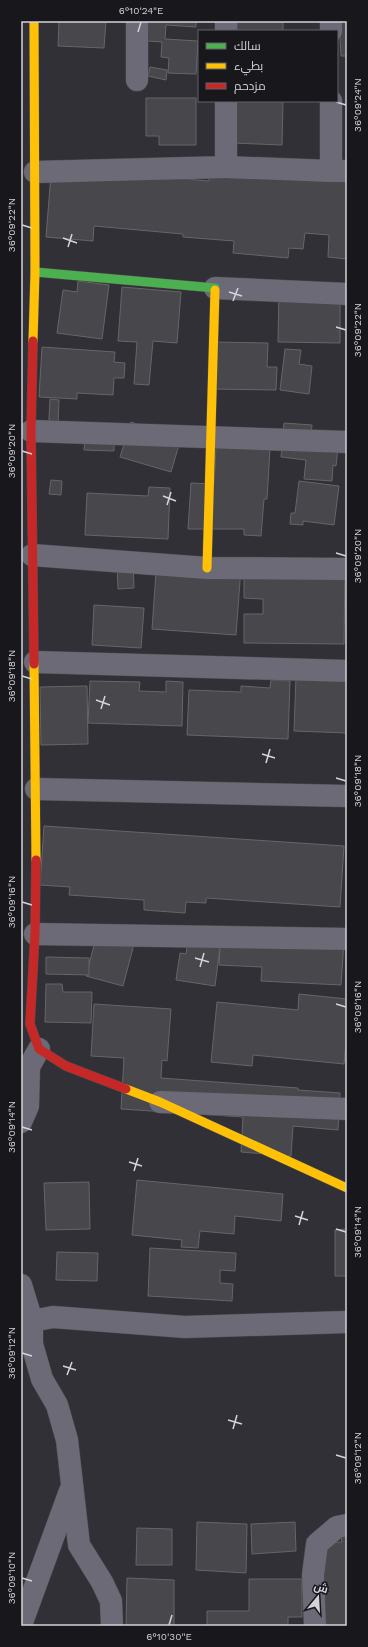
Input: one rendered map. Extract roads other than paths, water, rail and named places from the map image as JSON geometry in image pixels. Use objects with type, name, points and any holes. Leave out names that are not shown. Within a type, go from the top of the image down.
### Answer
[{"type":"street","points":[[34,21],[35,272],[31,431],[36,790],[35,934],[30,1024],[39,1049],[66,1066],[160,1102],[347,1188]]},
{"type":"street","points":[[137,21],[138,80]]},
{"type":"street","points":[[226,102],[226,167]]},
{"type":"street","points":[[35,172],[226,167],[339,171],[331,102]]},
{"type":"street","points":[[35,272],[214,288],[347,294]]},
{"type":"street","points":[[207,568],[214,288]]},
{"type":"street","points":[[31,431],[347,442]]},
{"type":"street","points":[[32,555],[207,568],[347,569]]},
{"type":"street","points":[[35,662],[347,671]]},
{"type":"street","points":[[36,790],[347,796]]},
{"type":"street","points":[[35,934],[347,939]]},
{"type":"street","points":[[21,1122],[28,1106],[29,1067],[39,1049]]},
{"type":"street","points":[[160,1102],[347,1109]]},
{"type":"street","points":[[21,1285],[32,1321],[32,1344],[42,1379],[57,1405],[67,1440],[79,1545],[102,1582],[111,1600],[112,1626]]},
{"type":"street","points":[[32,1321],[53,1317],[185,1327],[347,1322]]},
{"type":"street","points":[[21,1625],[72,1485]]},
{"type":"street","points":[[315,1626],[313,1575],[317,1544],[337,1527],[347,1525]]}]
